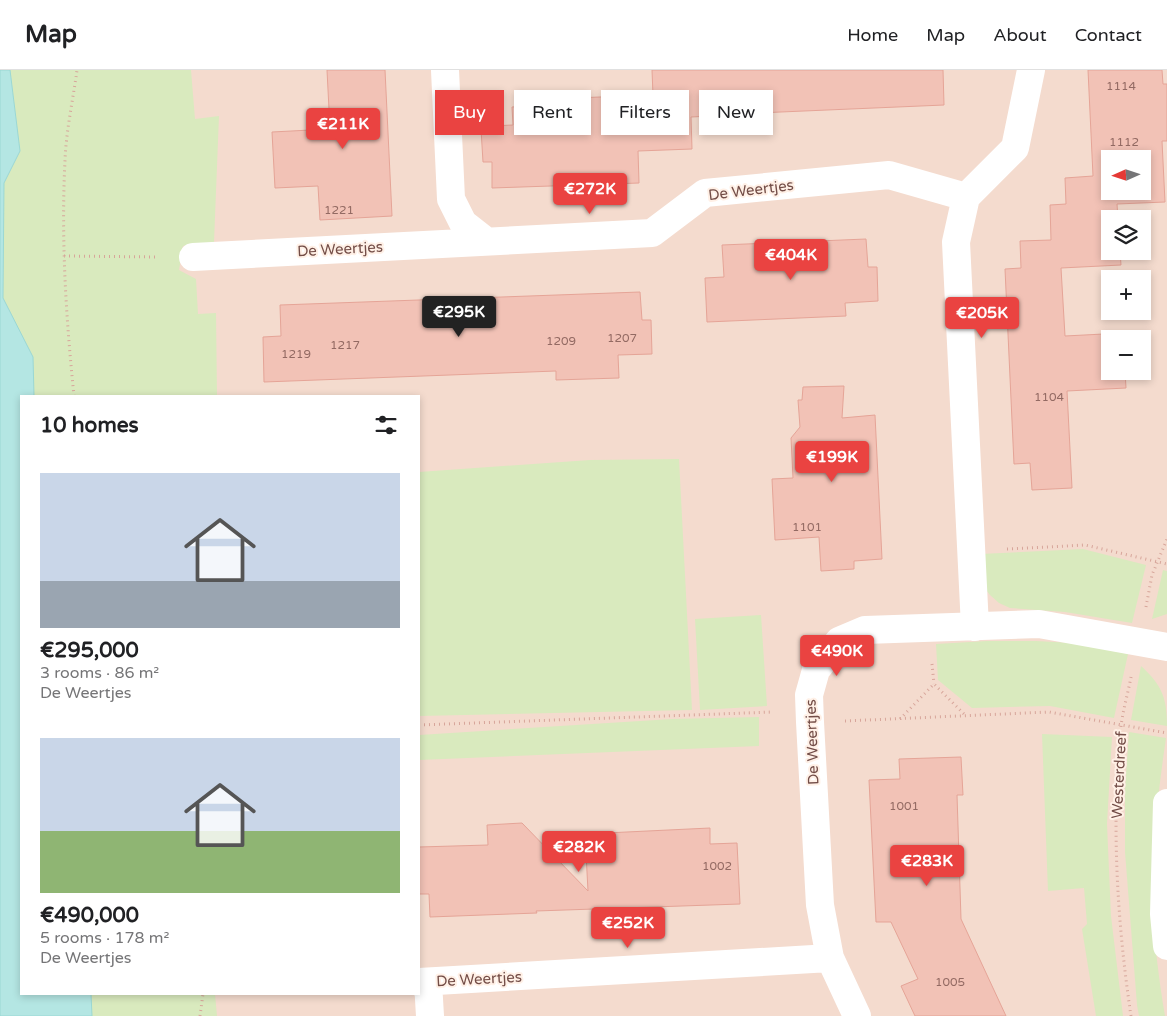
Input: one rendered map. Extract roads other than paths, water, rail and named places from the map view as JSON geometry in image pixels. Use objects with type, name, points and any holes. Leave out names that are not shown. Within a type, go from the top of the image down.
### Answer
[{"type":"street","points":[[445,70],[450,199],[464,223],[486,241]]},
{"type":"street","points":[[975,627],[956,242],[966,198],[1015,148],[1031,70]]},
{"type":"street","name":"De Weertjes","points":[[193,257],[652,233],[705,193],[889,175],[966,198]]},
{"type":"street","name":"De Weertjes","points":[[857,1016],[830,958],[820,905],[810,722],[809,695],[816,670],[839,641],[865,630],[1039,624],[1167,647]]},
{"type":"street","points":[[1167,803],[1164,914],[1167,946]]},
{"type":"street","name":"De Weertjes","points":[[430,1016],[423,982],[830,958]]},
{"type":"water","points":[[0,70],[10,70],[20,151],[4,183],[3,298],[33,357],[34,395],[20,395],[20,995],[91,995],[92,1016],[0,1016]]}]
